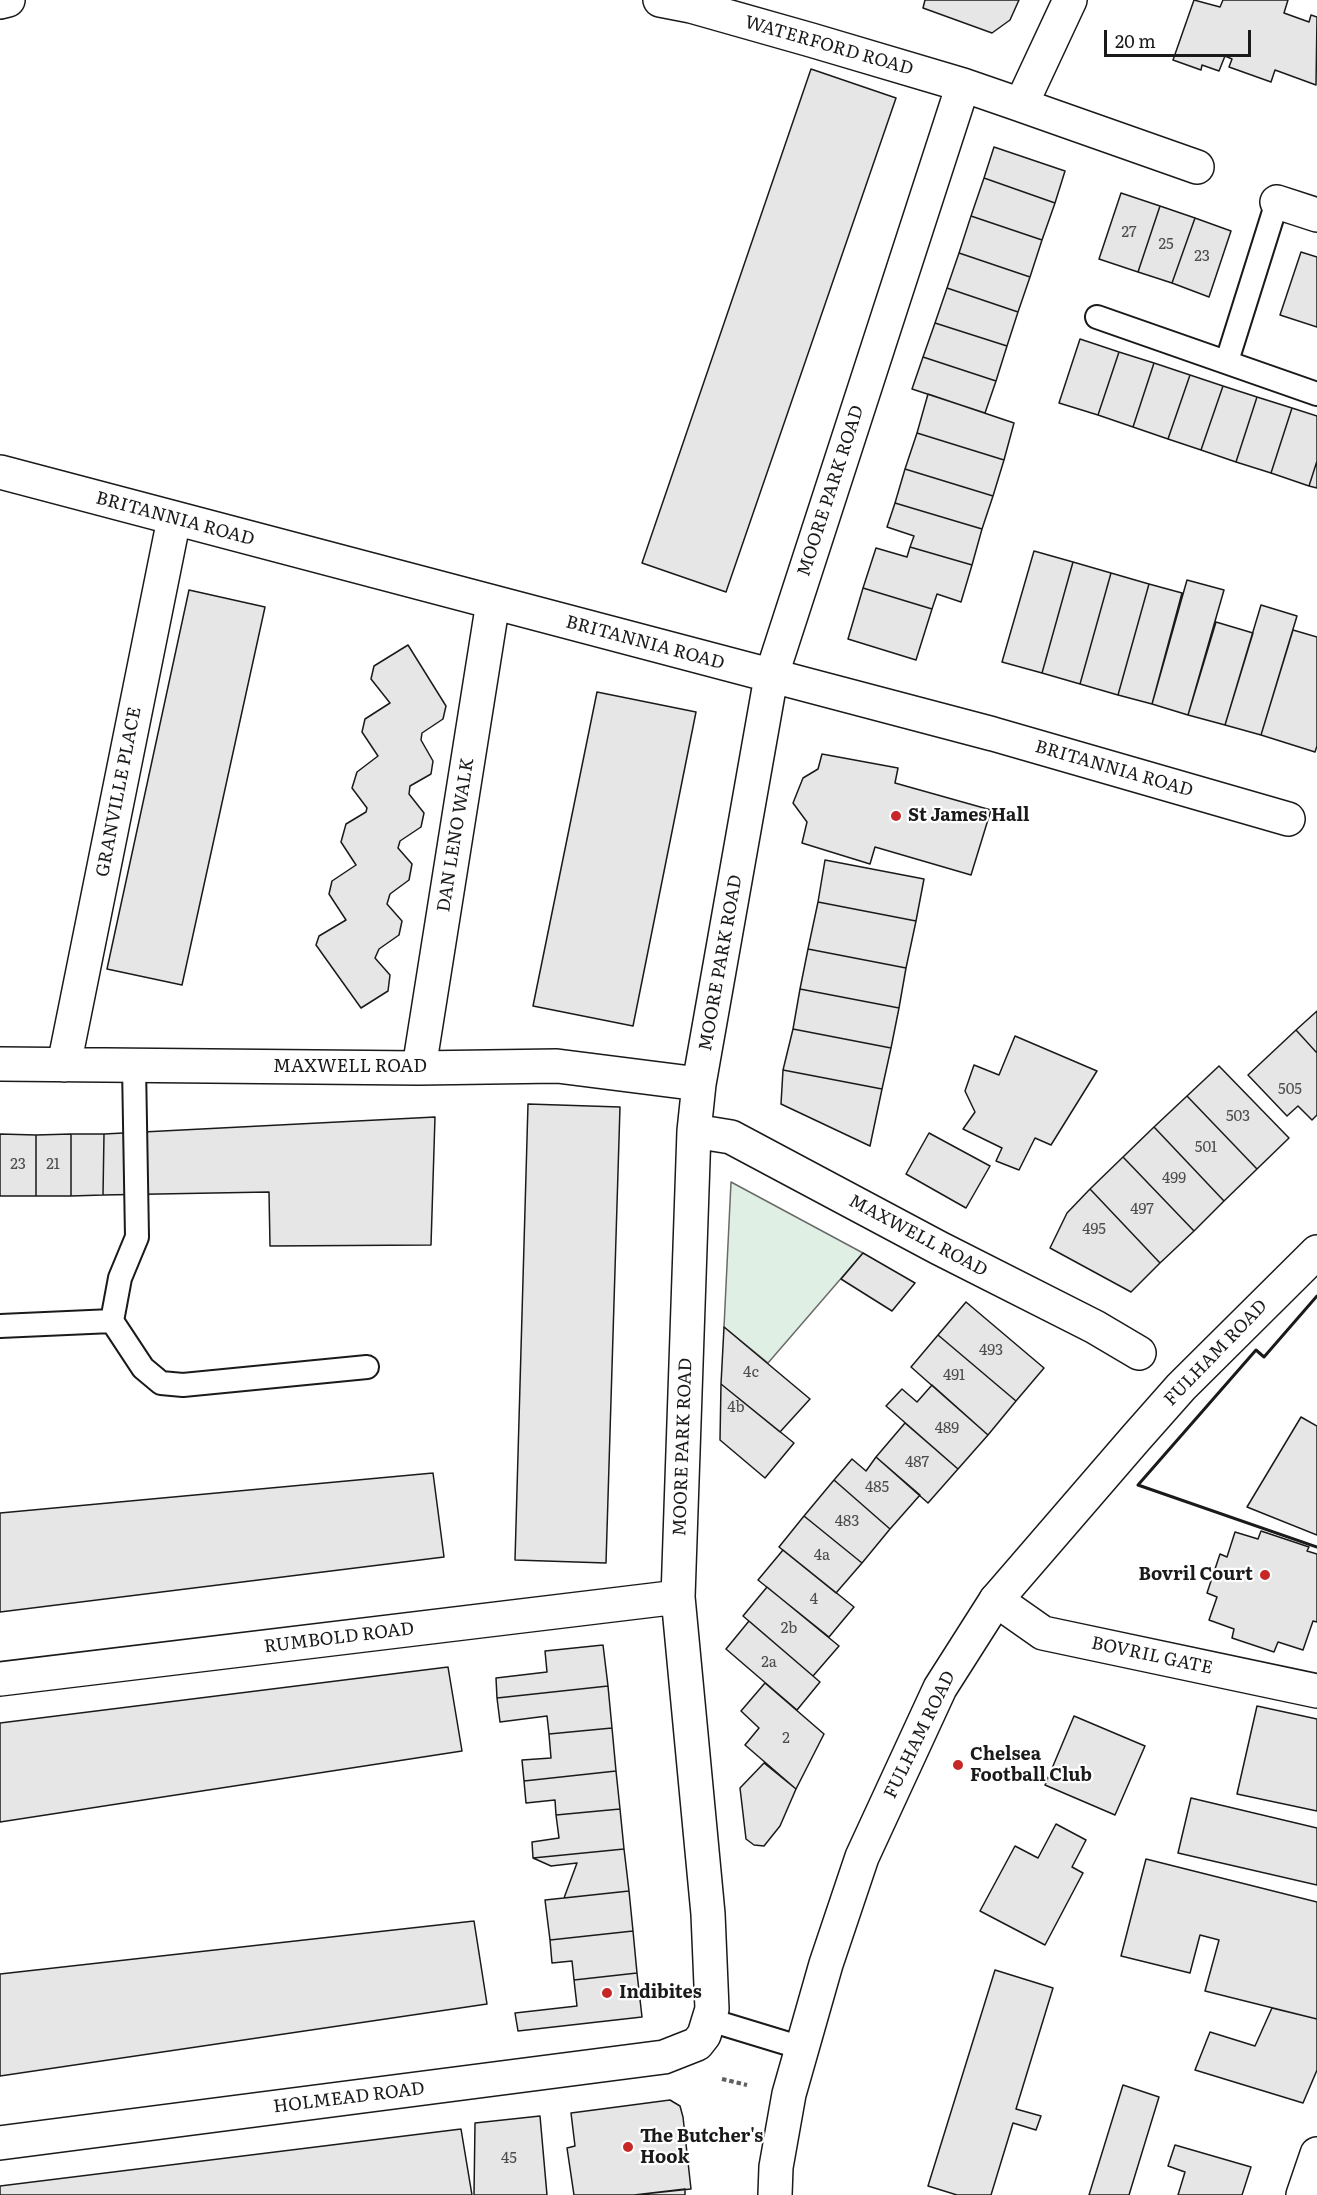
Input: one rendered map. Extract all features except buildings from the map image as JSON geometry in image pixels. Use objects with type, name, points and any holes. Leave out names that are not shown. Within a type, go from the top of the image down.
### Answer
[{"type":"street","points":[[0,2],[8,0]]},
{"type":"street","name":"WATERFORD ROAD","points":[[660,0],[691,6],[811,40],[963,86]]},
{"type":"street","points":[[1021,105],[1070,0]]},
{"type":"street","points":[[963,86],[1197,167]]},
{"type":"street","name":"MOORE PARK ROAD","points":[[703,2032],[712,2009],[708,1914],[678,1597],[694,1131],[699,1084],[771,677],[963,86]]},
{"type":"street","points":[[1276,202],[1317,215]]},
{"type":"street","name":"BRITANNIA ROAD","points":[[0,472],[993,734],[1288,819]]},
{"type":"street","name":"GRANVILLE PLACE","points":[[64,1065],[174,519]]},
{"type":"street","name":"DAN LENO WALK","points":[[419,1068],[493,602]]},
{"type":"street","name":"MAXWELL ROAD","points":[[0,1064],[419,1068],[557,1066],[699,1084]]},
{"type":"street","name":"MAXWELL ROAD","points":[[694,1131],[730,1137],[939,1248],[1095,1327],[1138,1353]]},
{"type":"street","name":"FULHAM ROAD","points":[[775,2195],[776,2167],[789,2094],[826,1964],[862,1857],[940,1688],[996,1600],[1181,1387],[1317,1252]]},
{"type":"street","name":"RUMBOLD ROAD","points":[[0,1679],[678,1597]]},
{"type":"street","name":"BOVRIL GATE","points":[[996,1600],[1043,1633],[1317,1691]]},
{"type":"street","name":"HOLMEAD ROAD","points":[[0,2144],[664,2057],[703,2032]]},
{"type":"street","points":[[1303,2195],[1317,2154]]},
{"type":"lane","points":[[1227,361],[1276,202]]},
{"type":"lane","points":[[1097,317],[1317,394]]},
{"type":"lane","points":[[134,1066],[137,1237],[120,1278],[112,1321],[143,1368],[161,1383],[183,1385],[367,1367]]},
{"type":"lane","points":[[0,1326],[112,1321]]},
{"type":"lane","points":[[703,2032],[802,2048]]},
{"type":"path","points":[[722,2079],[747,2085]]},
{"type":"green space","points":[[731,1182],[863,1253],[768,1363],[724,1327]]},
{"type":"wall","points":[[1317,1296],[1264,1357],[1256,1350],[1138,1485],[1317,1547]]},
{"type":"place","name":"St James Hall","points":[[896,816]]},
{"type":"place","name":"Bovril Court","points":[[1265,1575]]},
{"type":"place","name":"Chelsea Football Club","points":[[958,1765]]},
{"type":"place","name":"Indibites","points":[[607,1993]]},
{"type":"place","name":"The Butcher's Hook","points":[[628,2147]]}]
